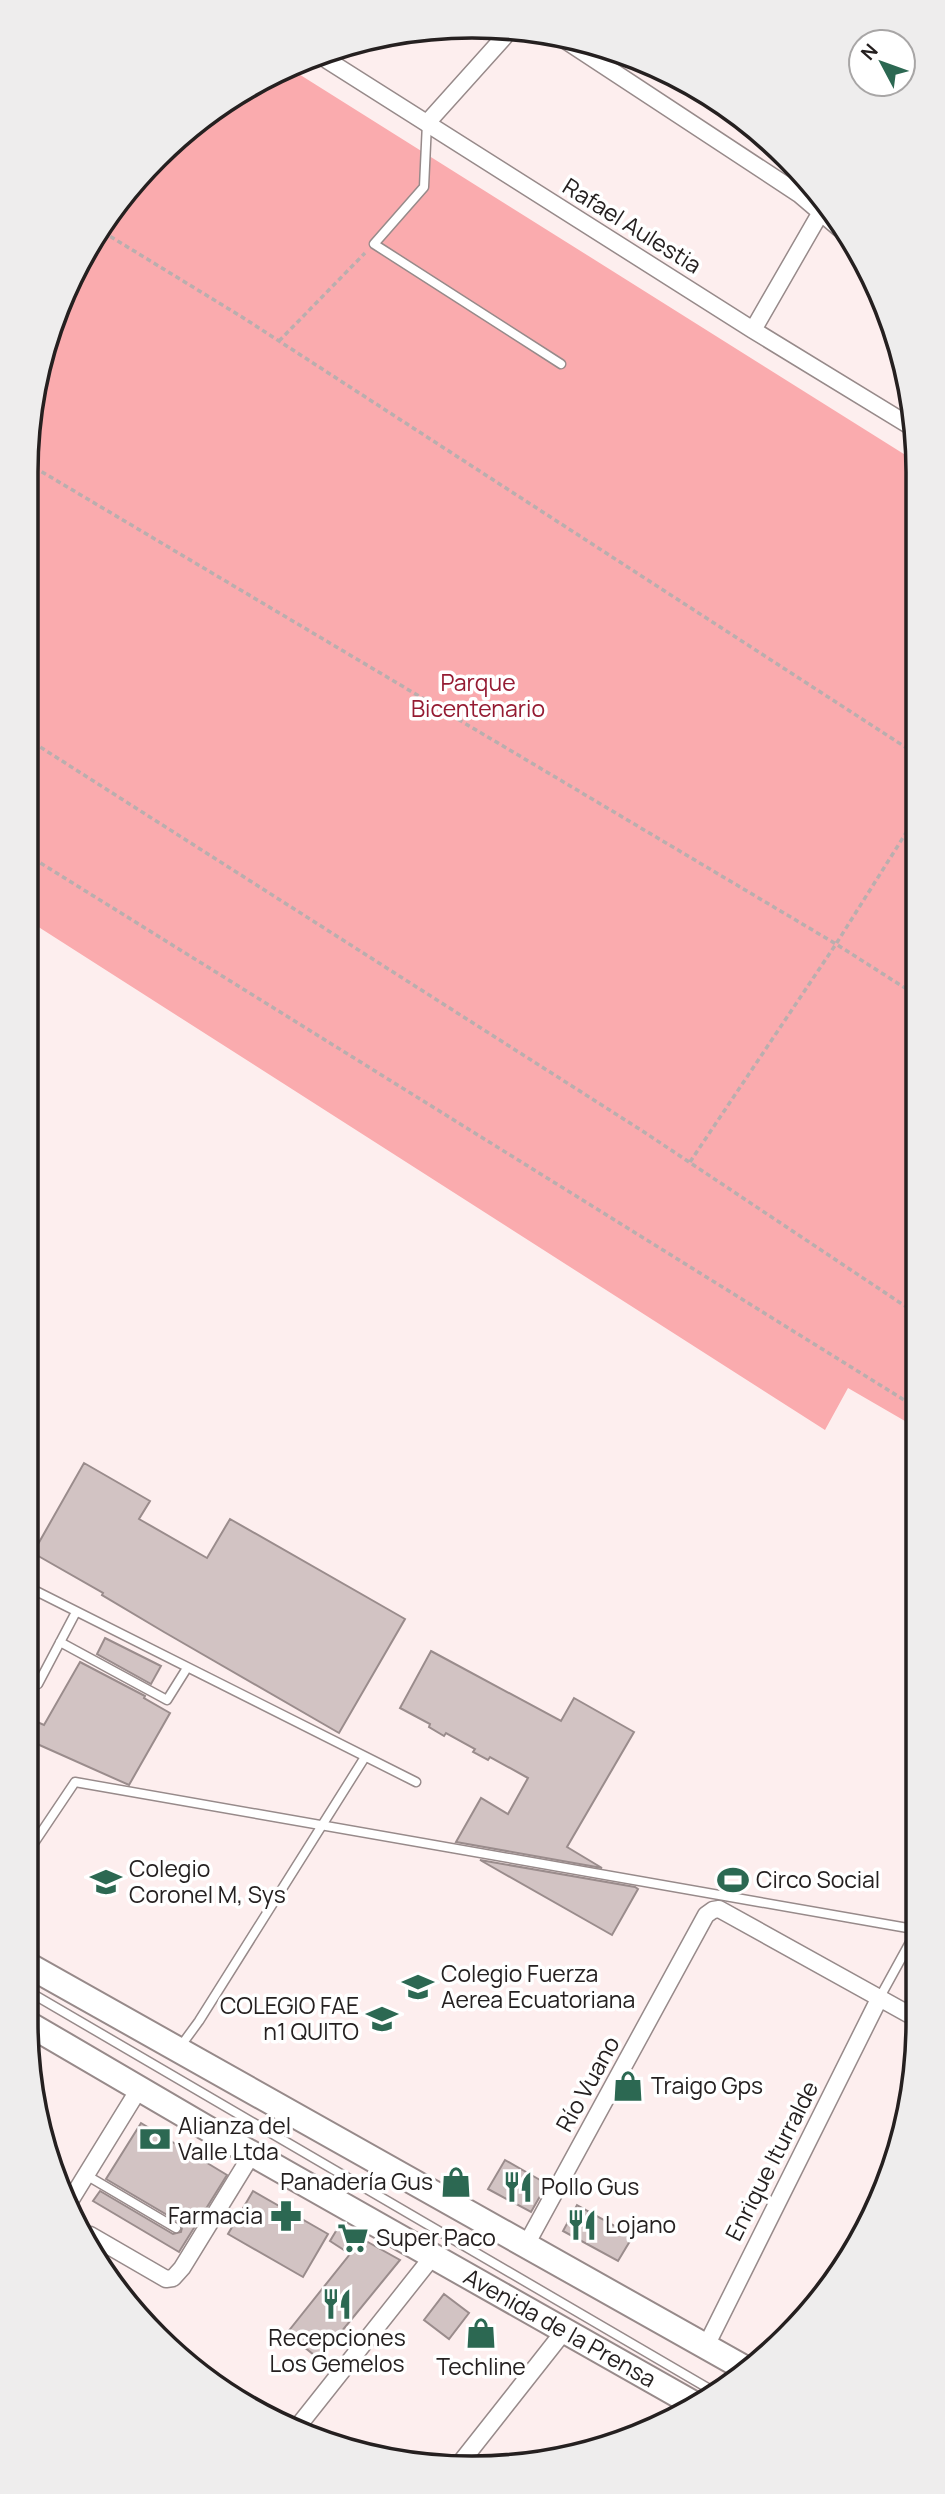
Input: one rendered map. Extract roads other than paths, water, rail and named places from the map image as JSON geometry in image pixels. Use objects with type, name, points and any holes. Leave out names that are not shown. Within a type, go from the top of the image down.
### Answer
[{"type":"main road","points":[[39,1971],[739,2364]]},
{"type":"main road","name":"Avenida de la Prensa","points":[[39,2030],[686,2399]]},
{"type":"street","points":[[427,123],[502,39]]},
{"type":"street","points":[[585,53],[812,202]]},
{"type":"street","name":"Rafael Aulestia","points":[[331,63],[753,330],[904,422]]},
{"type":"street","points":[[753,330],[821,213]]},
{"type":"street","name":"Río Vuano","points":[[526,2245],[706,1915],[713,1910],[719,1909],[880,1997]]},
{"type":"street","points":[[880,1997],[906,2012]]},
{"type":"street","name":"Enrique Iturralde","points":[[706,2346],[880,1997]]},
{"type":"street","points":[[75,2194],[139,2089]]},
{"type":"street","points":[[98,2240],[166,2279],[173,2278],[187,2261],[252,2154]]},
{"type":"street","points":[[303,2420],[433,2256]]},
{"type":"street","points":[[466,2456],[565,2330]]},
{"type":"lane","points":[[427,123],[424,187],[374,244],[561,364]]},
{"type":"lane","points":[[39,1593],[416,1782]]},
{"type":"lane","points":[[39,1682],[76,1612]]},
{"type":"lane","points":[[60,1642],[167,1700],[187,1668]]},
{"type":"lane","points":[[177,2050],[199,2021],[365,1758]]},
{"type":"lane","points":[[39,1836],[75,1782],[906,1926]]},
{"type":"lane","points":[[880,1997],[906,1951]]},
{"type":"lane","points":[[39,1998],[706,2387]]},
{"type":"lane","points":[[86,2175],[176,2228]]},
{"type":"place","name":"Circo Social","points":[[733,1880]]},
{"type":"place","name":"Colegio Coronel M, Sys","points":[[106,1882]]},
{"type":"place","name":"Colegio Fuerza Aerea Ecuatoriana","points":[[418,1987]]},
{"type":"place","name":"COLEGIO FAE n1 QUITO","points":[[382,2019]]},
{"type":"place","name":"Traigo Gps","points":[[628,2086]]},
{"type":"place","name":"Alianza del Valle Ltda","points":[[155,2139]]},
{"type":"place","name":"Panadería Gus","points":[[456,2182]]},
{"type":"place","name":"Pollo Gus","points":[[518,2187]]},
{"type":"place","name":"Farmacia","points":[[286,2216]]},
{"type":"place","name":"Lojano","points":[[582,2225]]},
{"type":"place","name":"Super Paco","points":[[353,2238]]},
{"type":"place","name":"Recepciones Los Gemelos","points":[[337,2304]]},
{"type":"place","name":"Techline","points":[[481,2333]]},
{"type":"park label","name":"Parque Bicentenario","points":[[478,696]]}]
